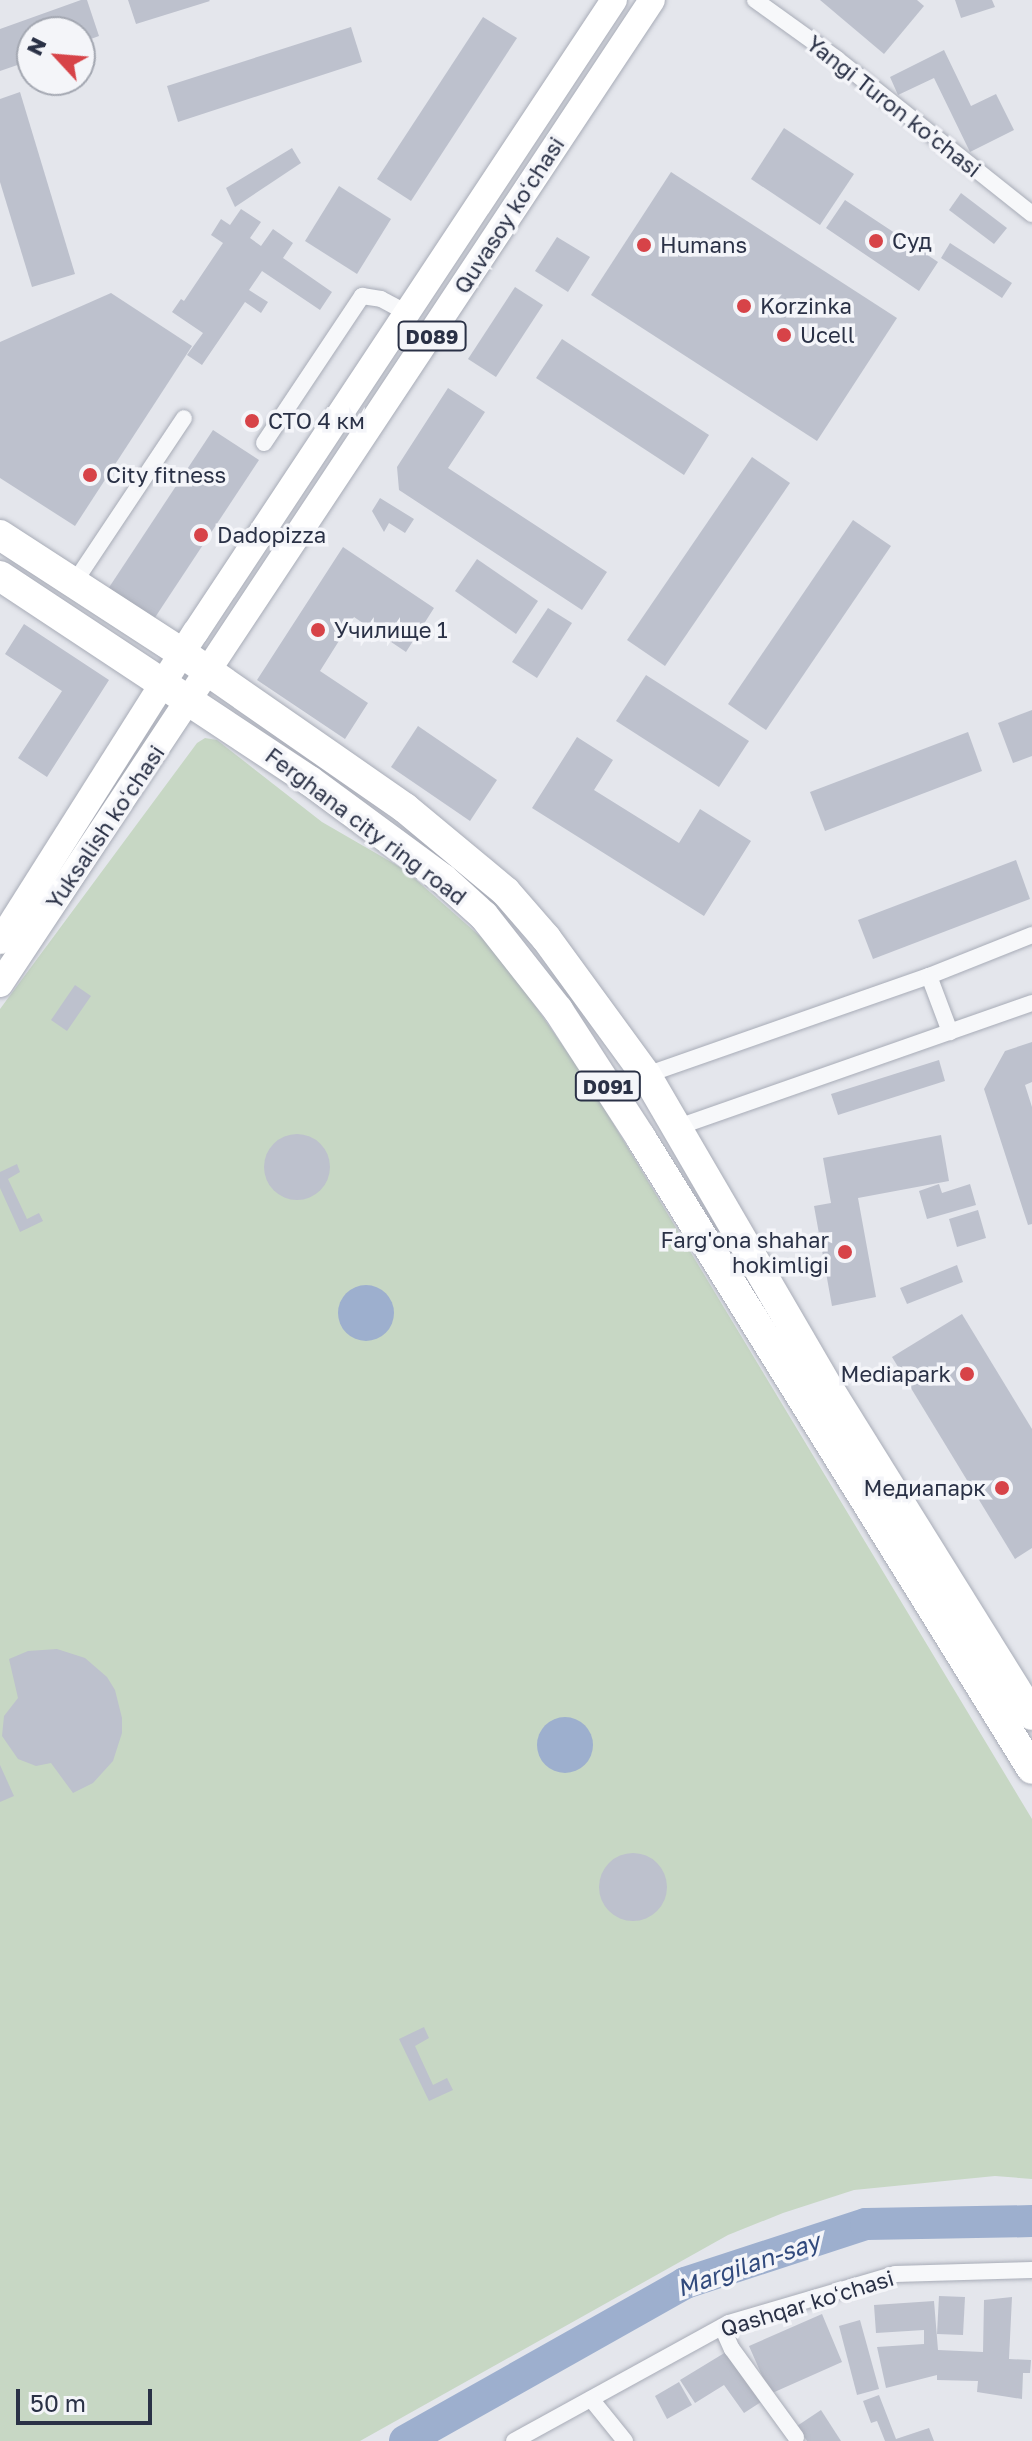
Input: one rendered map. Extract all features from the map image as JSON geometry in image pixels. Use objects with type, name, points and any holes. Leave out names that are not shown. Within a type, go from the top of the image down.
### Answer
[{"type":"highway","name":"Ferghana city ring road","points":[[0,535],[209,671],[405,808],[506,892],[546,938],[646,1075],[678,1127],[861,1466],[1032,1769]]},
{"type":"highway","name":"Ferghana city ring road","points":[[0,576],[310,781],[443,879],[484,916],[558,1010],[861,1466],[1032,1715]]},
{"type":"main road","name":"Quvasoy koʻchasi","points":[[182,653],[614,0]]},
{"type":"main road","name":"Quvasoy koʻchasi","points":[[209,671],[652,0]]},
{"type":"main road","name":"Yuksalish koʻchasi","points":[[0,941],[182,653]]},
{"type":"main road","name":"Yuksalish koʻchasi","points":[[0,984],[209,671]]},
{"type":"street","name":"Yangi Turon ko'chasi","points":[[755,0],[845,66],[1032,214]]},
{"type":"street","points":[[264,443],[362,296],[381,299],[407,313]]},
{"type":"street","points":[[74,583],[184,418]]},
{"type":"street","points":[[646,1075],[929,976],[1032,935]]},
{"type":"street","points":[[929,976],[950,1032]]},
{"type":"street","points":[[678,1127],[1032,1003]]},
{"type":"street","name":"Qashqar koʻchasi","points":[[514,2441],[722,2327],[895,2274],[1032,2270]]},
{"type":"street","points":[[722,2327],[732,2349],[796,2437]]},
{"type":"street","points":[[591,2399],[625,2441]]},
{"type":"green space","points":[[205,738],[217,740],[322,822],[405,870],[482,938],[520,984],[590,1085],[1032,1819],[1032,2179],[995,2176],[854,2190],[783,2213],[728,2235],[360,2441],[0,2441],[0,1009],[197,743]]},
{"type":"water","points":[[366,1285],[386,1293],[394,1313],[386,1333],[366,1341],[346,1333],[338,1313],[346,1293]]},
{"type":"water","points":[[565,1717],[585,1725],[593,1745],[585,1765],[565,1773],[545,1765],[537,1745],[545,1725]]},
{"type":"building","points":[[87,0],[92,16],[36,16]]},
{"type":"building","points":[[128,0],[209,0],[210,1],[136,24]]},
{"type":"building","points":[[820,0],[917,0],[924,6],[884,54]]},
{"type":"building","points":[[955,0],[992,0],[995,7],[961,18]]},
{"type":"building","points":[[483,17],[517,38],[411,201],[377,179]]},
{"type":"building","points":[[16,23],[16,66],[0,71],[0,29]]},
{"type":"building","points":[[351,27],[362,62],[178,122],[167,86]]},
{"type":"building","points":[[944,50],[971,106],[996,94],[1014,130],[970,152],[934,78],[898,95],[890,77]]},
{"type":"building","points":[[16,93],[21,96],[75,274],[32,287],[0,182],[0,99]]},
{"type":"building","points":[[784,128],[854,174],[820,225],[751,179]]},
{"type":"building","points":[[292,148],[301,163],[235,207],[226,188]]},
{"type":"building","name":"Korzinka","points":[[671,172],[897,318],[817,441],[591,295]]},
{"type":"building","points":[[339,186],[391,219],[357,274],[305,241]]},
{"type":"building","points":[[961,193],[1007,228],[994,244],[949,210]]},
{"type":"building","name":"Суд","points":[[845,200],[913,245],[919,237],[931,246],[926,254],[938,262],[919,291],[826,228]]},
{"type":"building","points":[[241,209],[261,222],[250,238],[261,246],[273,229],[293,243],[283,258],[332,292],[320,310],[262,271],[249,290],[268,302],[261,313],[245,302],[202,365],[187,355],[203,333],[172,312],[181,299],[184,301],[223,243],[211,235],[221,219],[230,225]]},
{"type":"building","points":[[557,237],[590,257],[568,292],[535,271]]},
{"type":"building","points":[[950,243],[1012,283],[1002,298],[941,258]]},
{"type":"building","points":[[515,287],[543,305],[496,377],[468,359]]},
{"type":"building","points":[[111,293],[192,346],[75,526],[0,478],[0,342]]},
{"type":"building","points":[[562,339],[709,435],[684,475],[536,378]]},
{"type":"building","points":[[448,388],[485,412],[448,468],[607,572],[582,610],[399,490],[397,467]]},
{"type":"building","points":[[213,430],[259,460],[154,619],[108,589]]},
{"type":"building","points":[[752,457],[790,483],[665,666],[627,640]]},
{"type":"building","points":[[380,498],[414,519],[405,533],[389,523],[384,532],[372,511]]},
{"type":"building","points":[[853,520],[891,546],[766,730],[728,704]]},
{"type":"building","points":[[343,547],[434,608],[406,652],[354,617],[320,671],[368,703],[345,739],[257,680]]},
{"type":"building","points":[[477,559],[538,601],[516,634],[455,591]]},
{"type":"building","points":[[548,608],[572,623],[537,678],[512,662]]},
{"type":"building","points":[[24,624],[109,680],[47,777],[18,758],[62,691],[5,654]]},
{"type":"building","points":[[646,675],[749,741],[719,787],[616,721]]},
{"type":"building","points":[[1032,710],[1032,756],[1013,763],[998,723]]},
{"type":"building","points":[[418,726],[497,780],[470,821],[391,767]]},
{"type":"building","points":[[968,732],[982,771],[825,831],[810,792]]},
{"type":"building","points":[[577,737],[613,760],[594,790],[679,843],[700,809],[751,841],[704,916],[532,808]]},
{"type":"building","points":[[1016,860],[1030,899],[873,959],[858,920]]},
{"type":"building","points":[[75,985],[91,996],[67,1031],[51,1020]]},
{"type":"building","points":[[1032,1042],[1032,1082],[1025,1085],[1032,1107],[1032,1224],[1028,1225],[984,1089],[1005,1051]]},
{"type":"building","points":[[939,1060],[945,1081],[838,1115],[831,1094]]},
{"type":"building","points":[[290,1134],[304,1134],[316,1139],[325,1148],[330,1167],[328,1180],[321,1191],[304,1200],[290,1200],[278,1195],[269,1186],[264,1174],[264,1160],[269,1148],[278,1139]]},
{"type":"building","name":"Farg'ona shahar hokimligi","points":[[941,1135],[949,1181],[858,1198],[876,1297],[832,1306],[814,1206],[831,1203],[823,1158]]},
{"type":"building","points":[[17,1164],[20,1172],[8,1179],[27,1219],[39,1213],[43,1221],[20,1232],[0,1188],[0,1172]]},
{"type":"building","points":[[939,1184],[942,1193],[970,1184],[976,1205],[927,1219],[919,1191]]},
{"type":"building","points":[[978,1210],[986,1238],[957,1247],[949,1219]]},
{"type":"building","points":[[957,1265],[963,1282],[907,1304],[900,1288]]},
{"type":"building","name":"Медиапарк","points":[[962,1314],[1032,1429],[1032,1548],[1015,1559],[892,1357]]},
{"type":"building","points":[[57,1649],[85,1658],[107,1677],[115,1690],[122,1718],[122,1733],[113,1761],[93,1783],[73,1793],[51,1763],[36,1766],[18,1759],[2,1736],[4,1716],[18,1698],[9,1659],[28,1651]]},
{"type":"building","points":[[0,1765],[14,1796],[0,1802]]},
{"type":"building","points":[[633,1853],[657,1863],[667,1887],[657,1911],[633,1921],[609,1911],[599,1887],[609,1863]]},
{"type":"building","points":[[424,2027],[429,2038],[415,2046],[433,2085],[447,2078],[453,2090],[429,2101],[399,2039]]},
{"type":"building","points":[[939,2296],[965,2297],[963,2335],[937,2334]]},
{"type":"building","points":[[1012,2297],[1009,2359],[1031,2360],[1030,2373],[1023,2373],[1022,2399],[977,2392],[978,2381],[937,2380],[937,2375],[886,2388],[877,2347],[924,2344],[924,2330],[876,2333],[874,2305],[934,2301],[938,2350],[983,2352],[984,2300]]},
{"type":"building","points":[[822,2314],[842,2362],[770,2394],[749,2346]]},
{"type":"building","points":[[860,2320],[879,2389],[857,2395],[839,2326]]},
{"type":"building","points":[[726,2352],[761,2402],[744,2413],[724,2385],[695,2403],[680,2380]]},
{"type":"building","points":[[679,2382],[692,2405],[667,2419],[655,2396]]},
{"type":"building","points":[[879,2395],[896,2439],[929,2428],[934,2441],[885,2441],[877,2421],[871,2423],[863,2401]]},
{"type":"building","points":[[821,2410],[841,2441],[807,2441],[797,2426]]},
{"type":"waterway","name":"Margilan-say","points":[[405,2441],[685,2283],[866,2224],[1032,2221]]},
{"type":"place","name":"Суд","points":[[876,241]]},
{"type":"place","name":"Humans","points":[[644,245]]},
{"type":"place","name":"Korzinka","points":[[744,306]]},
{"type":"place","name":"Ucell","points":[[784,335]]},
{"type":"place","name":"СТО 4 км","points":[[252,421]]},
{"type":"place","name":"City fitness","points":[[90,475]]},
{"type":"place","name":"Dadopizza","points":[[201,535]]},
{"type":"place","name":"Училище 1","points":[[318,630]]},
{"type":"place","name":"Farg'ona shahar hokimligi","points":[[845,1252]]},
{"type":"place","name":"Mediapark","points":[[967,1374]]},
{"type":"place","name":"Медиапарк","points":[[1002,1488]]}]
